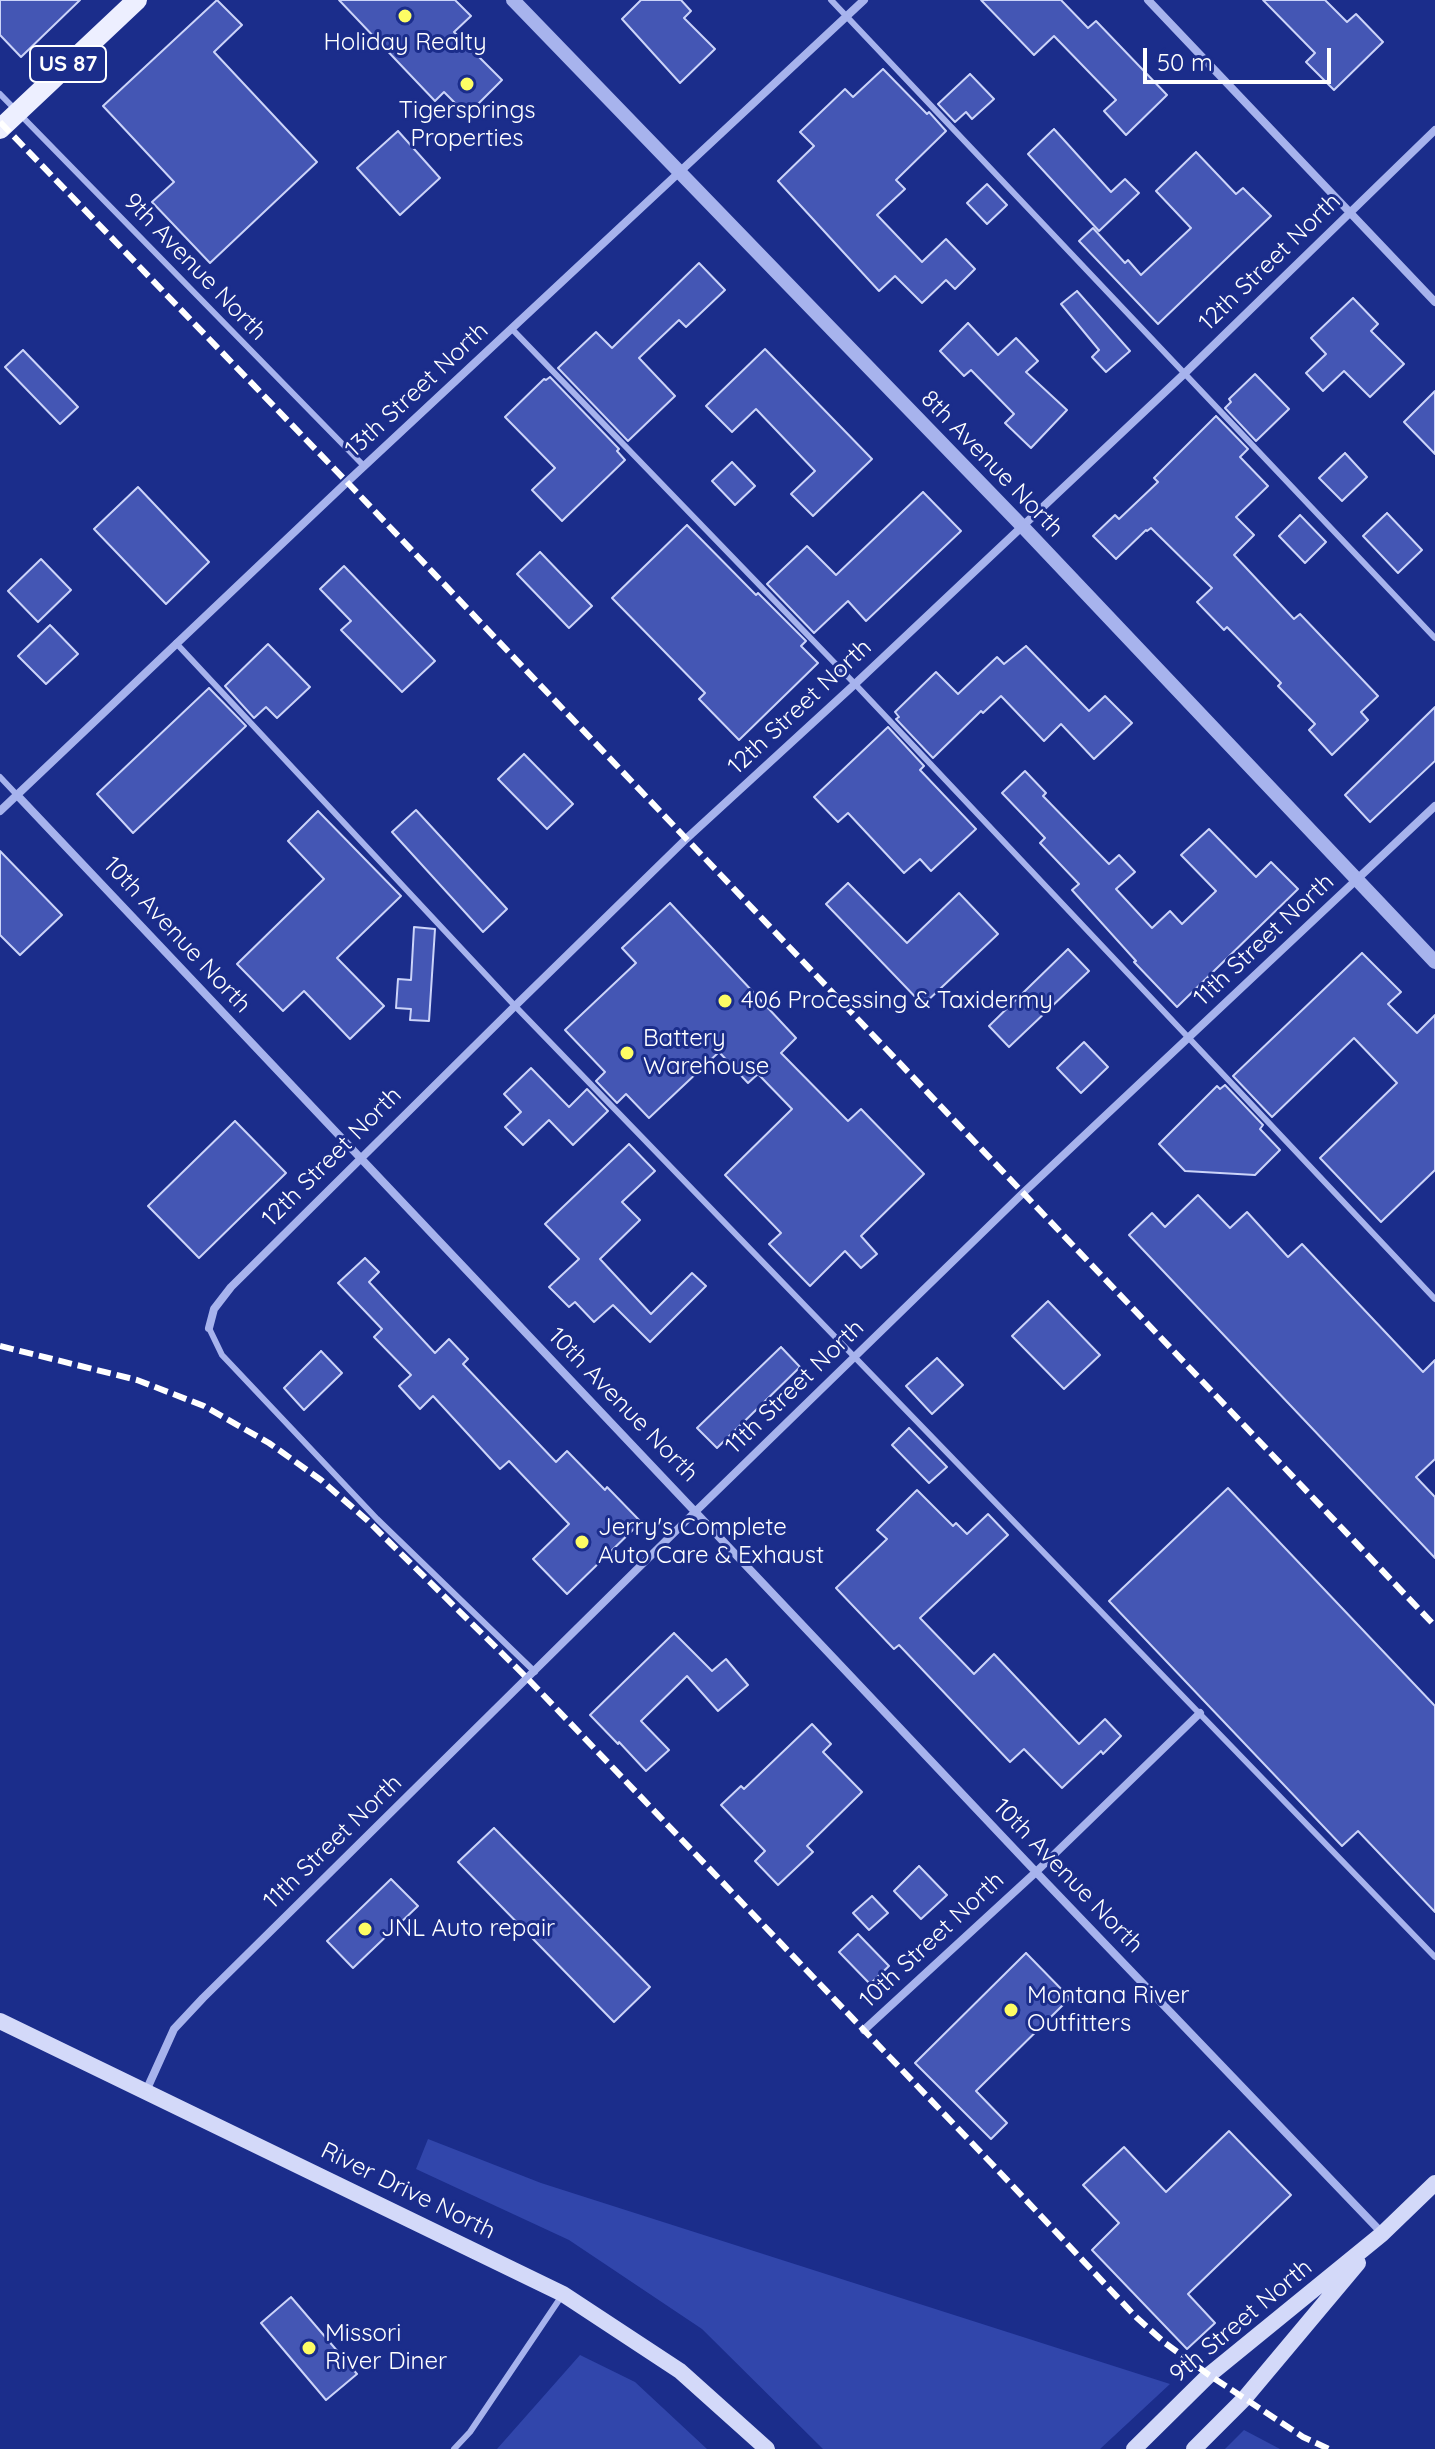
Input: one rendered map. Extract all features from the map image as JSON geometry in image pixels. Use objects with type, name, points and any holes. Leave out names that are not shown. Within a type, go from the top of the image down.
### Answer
[{"type":"main road","name":"US 87","points":[[0,129],[137,0]]},
{"type":"main road","name":"River Drive North","points":[[0,2021],[563,2294],[680,2371],[767,2449]]},
{"type":"main road","name":"9th Street North","points":[[1134,2449],[1209,2375],[1382,2234],[1435,2183]]},
{"type":"main road","name":"9th Street North","points":[[1194,2449],[1244,2399],[1382,2234]]},
{"type":"street","name":"8th Avenue North","points":[[513,0],[1023,527],[1435,962]]},
{"type":"street","name":"13th Street North","points":[[0,811],[364,466],[864,0]]},
{"type":"street","points":[[1148,0],[1435,302]]},
{"type":"street","name":"12th Street North","points":[[209,1328],[214,1309],[231,1287],[360,1157],[686,839],[1023,527],[1435,130]]},
{"type":"street","name":"10th Avenue North","points":[[17,795],[1382,2234]]},
{"type":"street","name":"11th Street North","points":[[146,2091],[174,2029],[696,1511],[1023,1193],[1435,806]]},
{"type":"street","name":"10th Street North","points":[[864,2030],[1036,1872],[1200,1713]]},
{"type":"lane","points":[[831,0],[1435,638]]},
{"type":"lane","name":"9th Avenue North","points":[[0,94],[364,466]]},
{"type":"lane","points":[[512,329],[855,684],[1435,1299]]},
{"type":"lane","points":[[176,643],[515,1006],[1435,1957]]},
{"type":"lane","name":"10th Avenue North","points":[[0,777],[17,795]]},
{"type":"lane","points":[[209,1328],[222,1355],[263,1399],[377,1519],[535,1672]]},
{"type":"lane","points":[[460,2447],[563,2294]]},
{"type":"shaded area","points":[[428,2139],[541,2183],[1170,2384],[1100,2449],[823,2449],[702,2329],[569,2240],[416,2169]]},
{"type":"shaded area","points":[[580,2355],[635,2382],[707,2449],[497,2449]]},
{"type":"shaded area","points":[[1244,2430],[1280,2449],[1225,2449]]},
{"type":"building","points":[[0,0],[80,0],[21,57],[0,35]]},
{"type":"building","points":[[217,0],[242,25],[214,52],[317,162],[210,263],[152,202],[174,182],[103,106]]},
{"type":"building","points":[[339,0],[455,0],[471,16],[454,32],[502,80],[467,115],[444,92],[435,101]]},
{"type":"building","points":[[641,0],[681,0],[691,11],[684,18],[715,49],[680,83],[622,19]]},
{"type":"building","points":[[981,0],[1061,0],[1088,28],[1096,21],[1167,95],[1126,135],[1104,111],[1116,100],[1054,36],[1034,55]]},
{"type":"building","points":[[1263,0],[1325,0],[1347,22],[1356,14],[1383,42],[1334,90],[1306,62],[1315,53]]},
{"type":"building","points":[[883,69],[946,131],[896,180],[905,189],[877,215],[922,262],[946,239],[975,269],[955,289],[946,280],[922,303],[895,276],[879,291],[778,181],[814,146],[800,132],[845,89],[853,97]]},
{"type":"building","points":[[970,74],[994,99],[972,119],[966,112],[955,122],[938,104]]},
{"type":"building","points":[[1054,129],[1111,192],[1125,179],[1139,193],[1099,231],[1028,154]]},
{"type":"building","points":[[398,131],[440,178],[400,215],[357,168]]},
{"type":"building","points":[[1196,152],[1236,194],[1243,188],[1271,216],[1158,324],[1079,241],[1093,228],[1125,263],[1128,260],[1141,275],[1191,228],[1156,191]]},
{"type":"building","points":[[987,184],[1007,205],[987,224],[967,203]]},
{"type":"building","points":[[699,263],[725,290],[686,327],[679,320],[639,358],[675,396],[628,441],[558,368],[596,332],[612,348]]},
{"type":"building","points":[[1077,291],[1130,351],[1106,372],[1092,357],[1099,350],[1061,304]]},
{"type":"building","points":[[1353,298],[1378,324],[1371,331],[1404,364],[1370,397],[1344,371],[1323,391],[1306,373],[1326,354],[1311,338]]},
{"type":"building","points":[[968,323],[998,355],[1016,338],[1038,361],[1026,372],[1067,410],[1031,448],[1005,423],[1014,414],[971,370],[964,376],[940,351]]},
{"type":"building","points":[[765,349],[872,459],[813,516],[791,494],[815,471],[756,409],[732,432],[706,406]]},
{"type":"building","points":[[23,350],[78,407],[60,424],[5,367]]},
{"type":"building","points":[[1255,374],[1289,409],[1256,441],[1225,408],[1231,402],[1229,399]]},
{"type":"building","points":[[550,377],[619,449],[617,451],[625,460],[562,521],[532,490],[555,468],[505,417],[544,379]]},
{"type":"building","points":[[1435,391],[1435,454],[1404,422]]},
{"type":"building","points":[[1216,416],[1248,449],[1240,457],[1268,486],[1236,517],[1254,535],[1234,555],[1294,619],[1300,614],[1378,696],[1361,712],[1368,720],[1332,755],[1309,730],[1315,724],[1278,686],[1281,683],[1227,627],[1224,630],[1197,602],[1212,588],[1151,528],[1116,559],[1093,536],[1115,515],[1119,519],[1158,482],[1154,478]]},
{"type":"building","points":[[1345,453],[1367,477],[1342,501],[1319,478]]},
{"type":"building","points":[[732,462],[755,486],[735,505],[712,481]]},
{"type":"building","points":[[138,487],[209,562],[166,604],[94,529]]},
{"type":"building","points":[[923,492],[961,531],[866,621],[848,601],[814,633],[767,584],[807,546],[836,575]]},
{"type":"building","points":[[1387,513],[1422,550],[1398,573],[1363,536]]},
{"type":"building","points":[[1300,515],[1326,542],[1305,563],[1279,536]]},
{"type":"building","points":[[687,525],[806,641],[801,646],[818,663],[739,740],[699,699],[705,693],[612,598]]},
{"type":"building","points":[[540,552],[592,606],[569,628],[517,574]]},
{"type":"building","points":[[41,559],[71,590],[38,622],[8,591]]},
{"type":"building","points":[[344,566],[435,661],[402,692],[341,630],[351,621],[320,589]]},
{"type":"building","points":[[50,625],[78,654],[46,684],[18,656]]},
{"type":"building","points":[[268,644],[310,687],[277,718],[266,707],[254,718],[225,686]]},
{"type":"building","points":[[1026,646],[1089,711],[1105,696],[1132,723],[1094,759],[1061,724],[1044,741],[1001,696],[933,758],[896,719],[899,717],[895,712],[936,672],[958,694],[997,657],[1004,664]]},
{"type":"building","points":[[209,688],[246,726],[133,833],[97,794]]},
{"type":"building","points":[[1435,707],[1435,761],[1370,822],[1345,795]]},
{"type":"building","points":[[888,727],[924,766],[920,770],[976,829],[931,871],[920,859],[904,873],[848,813],[838,822],[814,797]]},
{"type":"building","points":[[524,754],[573,804],[547,829],[498,779]]},
{"type":"building","points":[[1025,771],[1046,793],[1043,796],[1109,864],[1119,855],[1135,872],[1116,889],[1152,928],[1170,911],[1182,924],[1216,891],[1181,855],[1209,829],[1256,877],[1271,862],[1298,889],[1177,1007],[1072,890],[1079,884],[1040,843],[1045,838],[1002,793]]},
{"type":"building","points":[[416,810],[507,909],[483,932],[392,832]]},
{"type":"building","points":[[318,811],[401,896],[337,958],[384,1006],[350,1039],[304,991],[283,1011],[237,964],[324,879],[288,841]]},
{"type":"building","points":[[0,851],[62,915],[20,955],[0,935]]},
{"type":"building","points":[[848,883],[907,943],[959,893],[998,934],[923,1005],[826,904]]},
{"type":"building","points":[[670,903],[796,1038],[781,1053],[848,1121],[861,1109],[924,1174],[861,1236],[877,1254],[861,1268],[845,1251],[810,1286],[769,1244],[781,1233],[725,1175],[792,1109],[758,1074],[748,1083],[719,1052],[649,1118],[626,1094],[617,1103],[596,1081],[605,1072],[565,1030],[636,963],[622,948]]},
{"type":"building","points":[[414,927],[435,929],[429,1021],[410,1020],[411,1009],[396,1008],[398,979],[411,980]]},
{"type":"building","points":[[1068,949],[1089,971],[1009,1047],[989,1026]]},
{"type":"building","points":[[1362,953],[1401,992],[1388,1004],[1417,1033],[1435,1015],[1435,1170],[1381,1222],[1320,1158],[1397,1083],[1354,1038],[1272,1117],[1233,1076]]},
{"type":"building","points":[[1084,1042],[1108,1067],[1081,1093],[1057,1068]]},
{"type":"building","points":[[531,1068],[569,1107],[587,1089],[608,1111],[573,1145],[549,1120],[523,1145],[505,1127],[521,1112],[504,1094]]},
{"type":"building","points":[[1225,1085],[1263,1125],[1260,1129],[1280,1150],[1255,1175],[1185,1171],[1159,1144],[1217,1086],[1220,1089]]},
{"type":"building","points":[[235,1121],[286,1173],[199,1258],[148,1206]]},
{"type":"building","points":[[629,1144],[655,1171],[622,1202],[640,1220],[600,1259],[651,1314],[692,1273],[706,1286],[650,1342],[613,1305],[594,1322],[575,1302],[569,1307],[549,1287],[579,1259],[545,1224]]},
{"type":"building","points":[[1198,1195],[1230,1228],[1247,1212],[1288,1257],[1302,1244],[1423,1372],[1435,1360],[1435,1459],[1416,1477],[1435,1497],[1435,1558],[1129,1235],[1152,1213],[1165,1227]]},
{"type":"building","points":[[365,1258],[379,1272],[369,1282],[435,1353],[449,1339],[468,1359],[463,1364],[556,1462],[567,1451],[641,1522],[567,1594],[533,1559],[569,1524],[509,1461],[500,1469],[433,1396],[420,1409],[399,1386],[411,1375],[374,1337],[382,1329],[338,1283]]},
{"type":"building","points":[[1048,1301],[1100,1355],[1064,1389],[1012,1336]]},
{"type":"building","points":[[781,1347],[800,1367],[717,1448],[697,1428]]},
{"type":"building","points":[[321,1351],[342,1373],[304,1410],[284,1388]]},
{"type":"building","points":[[937,1358],[963,1385],[932,1414],[906,1386]]},
{"type":"building","points":[[909,1428],[947,1467],[929,1483],[892,1445]]},
{"type":"building","points":[[1228,1488],[1435,1706],[1435,1912],[1358,1831],[1342,1846],[1109,1601]]},
{"type":"building","points":[[917,1490],[953,1526],[956,1523],[967,1534],[988,1514],[1008,1535],[920,1618],[974,1674],[994,1654],[1079,1744],[1105,1719],[1121,1736],[1062,1788],[1024,1749],[1010,1762],[899,1645],[894,1649],[836,1588],[887,1539],[877,1530]]},
{"type":"building","points":[[674,1633],[712,1671],[726,1659],[748,1685],[718,1711],[687,1676],[641,1721],[669,1750],[646,1771],[590,1715]]},
{"type":"building","points":[[812,1724],[831,1744],[823,1752],[862,1792],[807,1846],[813,1852],[778,1885],[755,1861],[765,1851],[721,1805],[741,1786],[744,1789]]},
{"type":"building","points":[[494,1828],[650,1987],[614,2022],[458,1862]]},
{"type":"building","points":[[919,1866],[947,1895],[921,1919],[894,1891]]},
{"type":"building","points":[[391,1879],[418,1906],[353,1968],[327,1941]]},
{"type":"building","points":[[872,1896],[888,1913],[869,1930],[853,1913]]},
{"type":"building","points":[[858,1934],[889,1966],[870,1984],[839,1952]]},
{"type":"building","points":[[1026,1953],[1070,1998],[976,2091],[1007,2123],[991,2139],[915,2063]]},
{"type":"building","points":[[1229,2131],[1291,2195],[1188,2294],[1215,2323],[1187,2349],[1092,2250],[1119,2223],[1083,2185],[1124,2147],[1166,2192]]},
{"type":"building","name":"Missori River Diner","points":[[291,2297],[357,2374],[326,2400],[261,2323]]},
{"type":"railway","points":[[0,122],[347,482],[1435,1626]]},
{"type":"railway","points":[[0,1346],[137,1380],[204,1406],[269,1443],[321,1480],[367,1520],[528,1679],[1136,2317],[1209,2375],[1303,2437],[1329,2449]]},
{"type":"place","name":"Holiday Realty","points":[[405,16]]},
{"type":"place","name":"Tigersprings Properties","points":[[467,84]]},
{"type":"place","name":"406 Processing & Taxidermy","points":[[725,1001]]},
{"type":"place","name":"Battery Warehouse","points":[[627,1053]]},
{"type":"place","name":"Jerry's Complete Auto Care & Exhaust","points":[[582,1542]]},
{"type":"place","name":"JNL Auto repair","points":[[365,1929]]},
{"type":"place","name":"Montana River Outfitters","points":[[1011,2010]]},
{"type":"place","name":"Missori River Diner","points":[[309,2348]]}]
